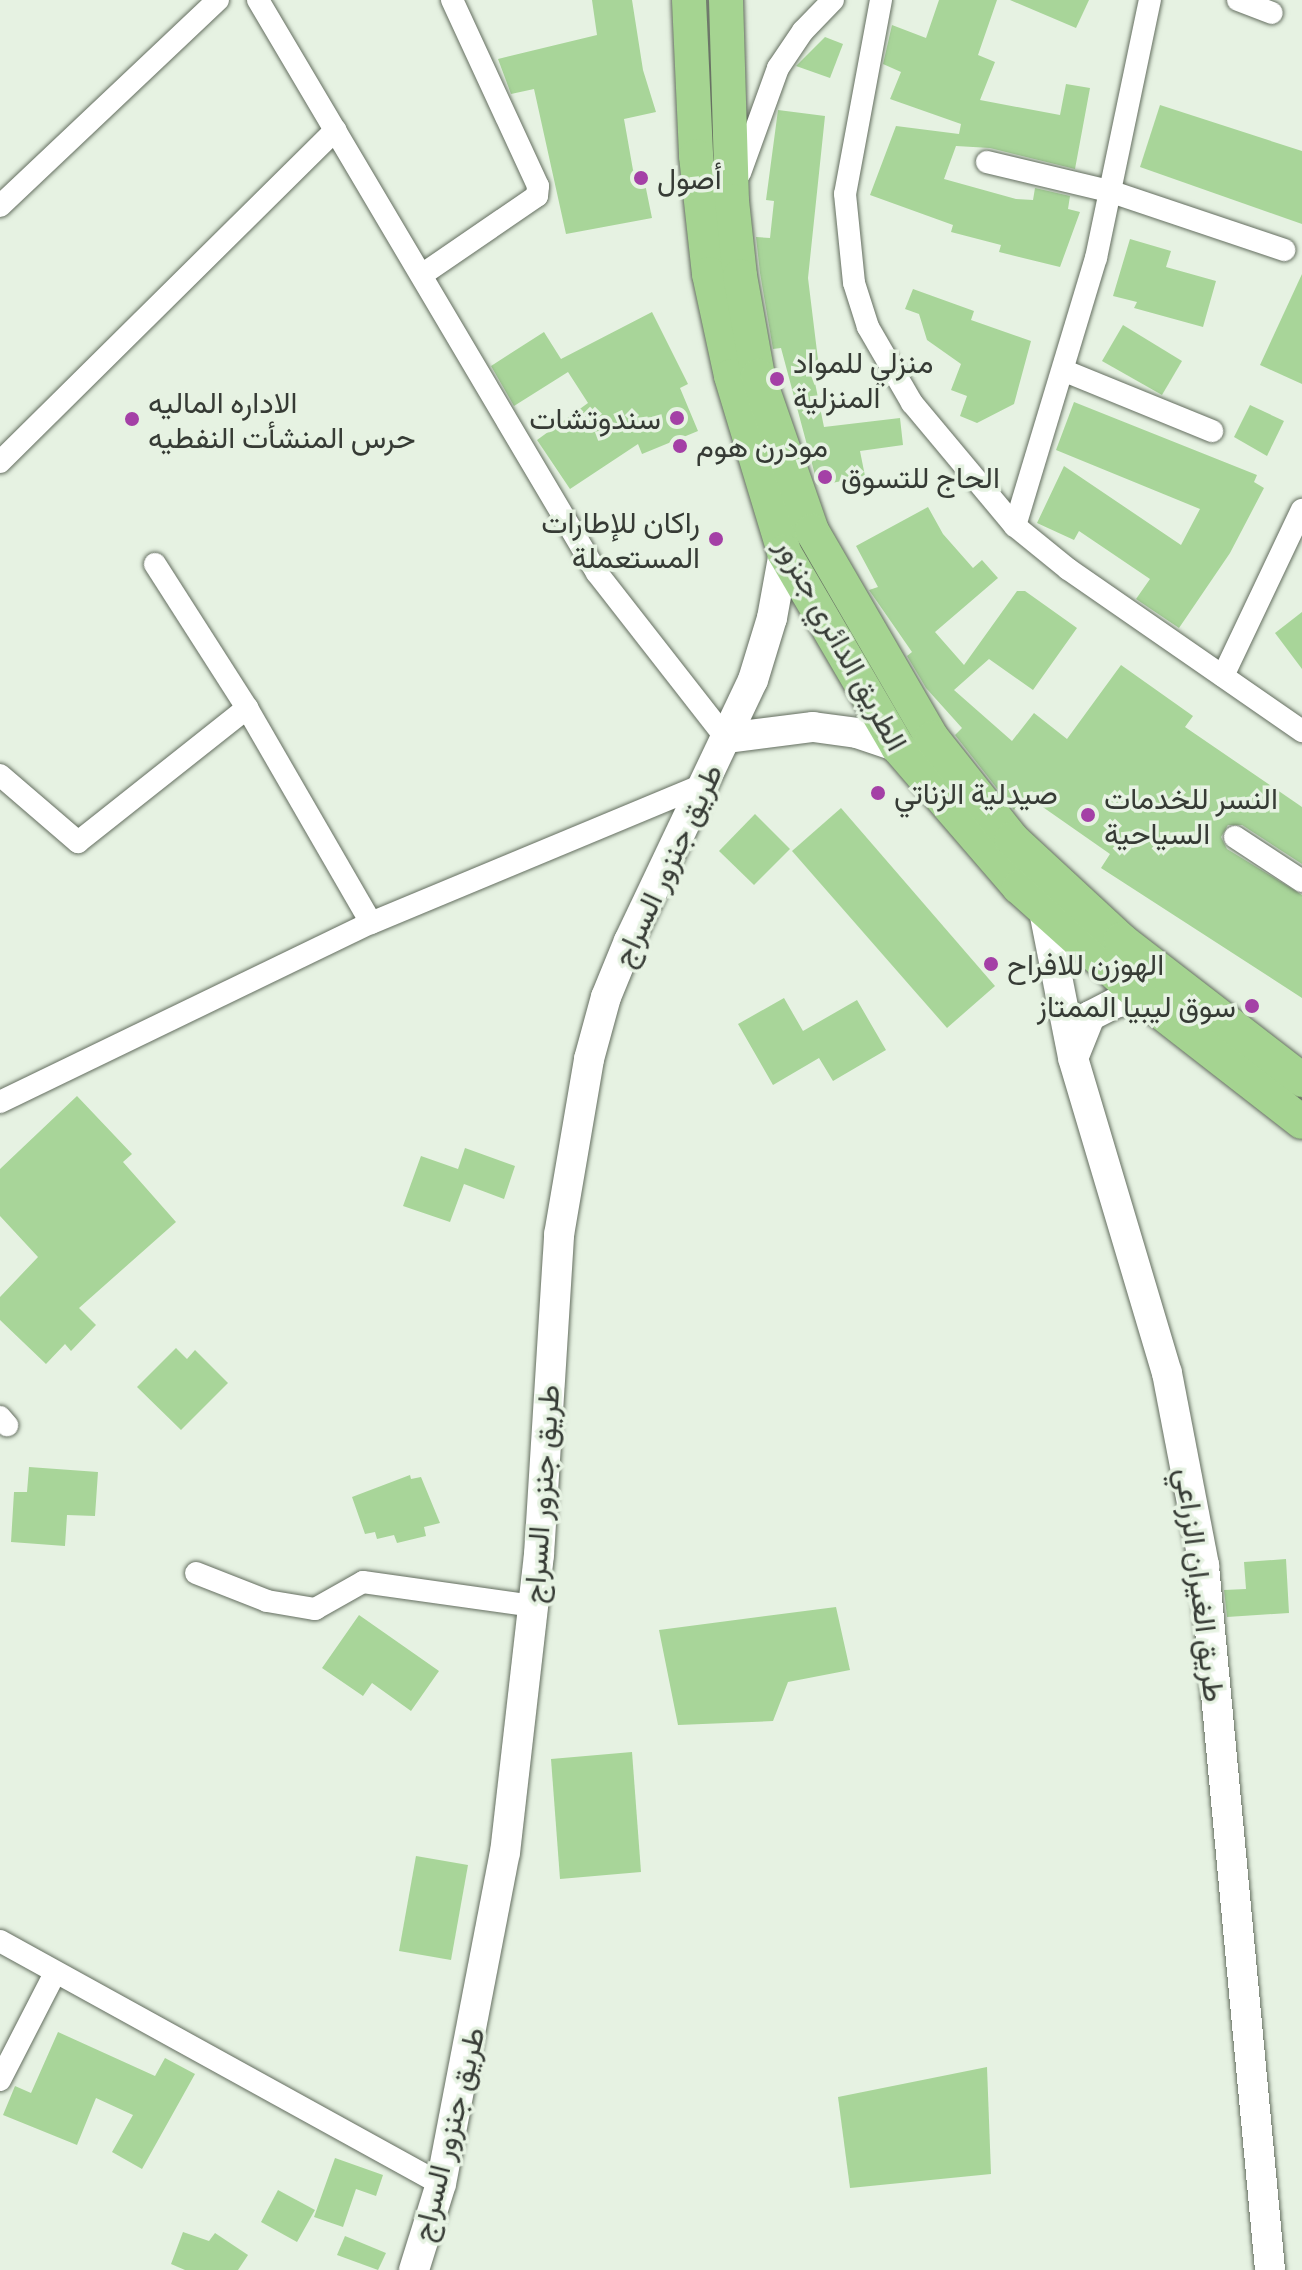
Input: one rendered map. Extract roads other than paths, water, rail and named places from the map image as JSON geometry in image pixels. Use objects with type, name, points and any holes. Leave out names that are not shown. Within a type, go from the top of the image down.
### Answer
[{"type":"main road","name":"الطريق الدائري جنزور","points":[[689,0],[696,156],[709,274],[731,376],[784,552],[898,747],[1045,916],[1144,999],[1302,1122]]},
{"type":"main road","name":"الطريق الدائري جنزور","points":[[726,0],[732,201],[758,376],[812,531],[932,738],[1012,839],[1081,906],[1295,1072]]},
{"type":"street","points":[[0,206],[218,0]]},
{"type":"street","points":[[258,0],[423,274],[597,573],[726,738],[813,727],[857,733],[898,747]]},
{"type":"street","points":[[423,274],[531,203],[538,186],[452,0]]},
{"type":"street","points":[[732,201],[751,131],[778,68],[803,31],[833,0]]},
{"type":"street","points":[[881,0],[845,194],[854,283],[868,327],[912,403],[1015,526],[1068,569],[1302,731]]},
{"type":"street","points":[[1015,526],[1065,371],[1109,191],[1150,0]]},
{"type":"street","points":[[1238,0],[1272,13]]},
{"type":"street","points":[[0,462],[336,130]]},
{"type":"street","points":[[987,162],[1109,191],[1284,250]]},
{"type":"street","points":[[1065,371],[1212,431]]},
{"type":"street","points":[[1223,676],[1302,510]]},
{"type":"street","name":"طريق جنزور السراج","points":[[414,2270],[441,2184],[494,1920],[534,1606],[559,1235],[589,1059],[606,997],[763,651],[784,552]]},
{"type":"street","points":[[155,564],[247,708],[371,923]]},
{"type":"street","points":[[0,775],[78,842],[247,708]]},
{"type":"street","points":[[0,1102],[371,923],[703,785]]},
{"type":"street","points":[[1235,837],[1302,881]]},
{"type":"street","name":"طريق الغيران الزراعي","points":[[1045,916],[1073,1058],[1143,1280],[1204,1566],[1270,2270]]},
{"type":"street","points":[[1073,1058],[1090,1016],[1118,1002],[1144,999]]},
{"type":"street","points":[[196,1573],[267,1601],[315,1609],[363,1582],[534,1606]]},
{"type":"street","points":[[0,1941],[441,2184]]},
{"type":"street","points":[[0,2080],[55,1973]]},
{"type":"place","name":"أصول","points":[[641,178]]},
{"type":"place","name":"منزلي للمواد المنزلية","points":[[777,379]]},
{"type":"place","name":"سندوتشات","points":[[677,418]]},
{"type":"place","name":"الاداره الماليه حرس المنشأت النفطيه","points":[[132,419]]},
{"type":"place","name":"مودرن هوم","points":[[680,446]]},
{"type":"place","name":"الحاج للتسوق","points":[[825,477]]},
{"type":"place","name":"راكان للإطارات المستعملة","points":[[716,539]]},
{"type":"place","name":"صيدلية الزناتي","points":[[878,793]]},
{"type":"place","name":"النسر للخدمات السياحية","points":[[1088,815]]},
{"type":"place","name":"الهوزن للافراح","points":[[991,964]]},
{"type":"place","name":"سوق ليبيا الممتاز","points":[[1252,1006]]}]
